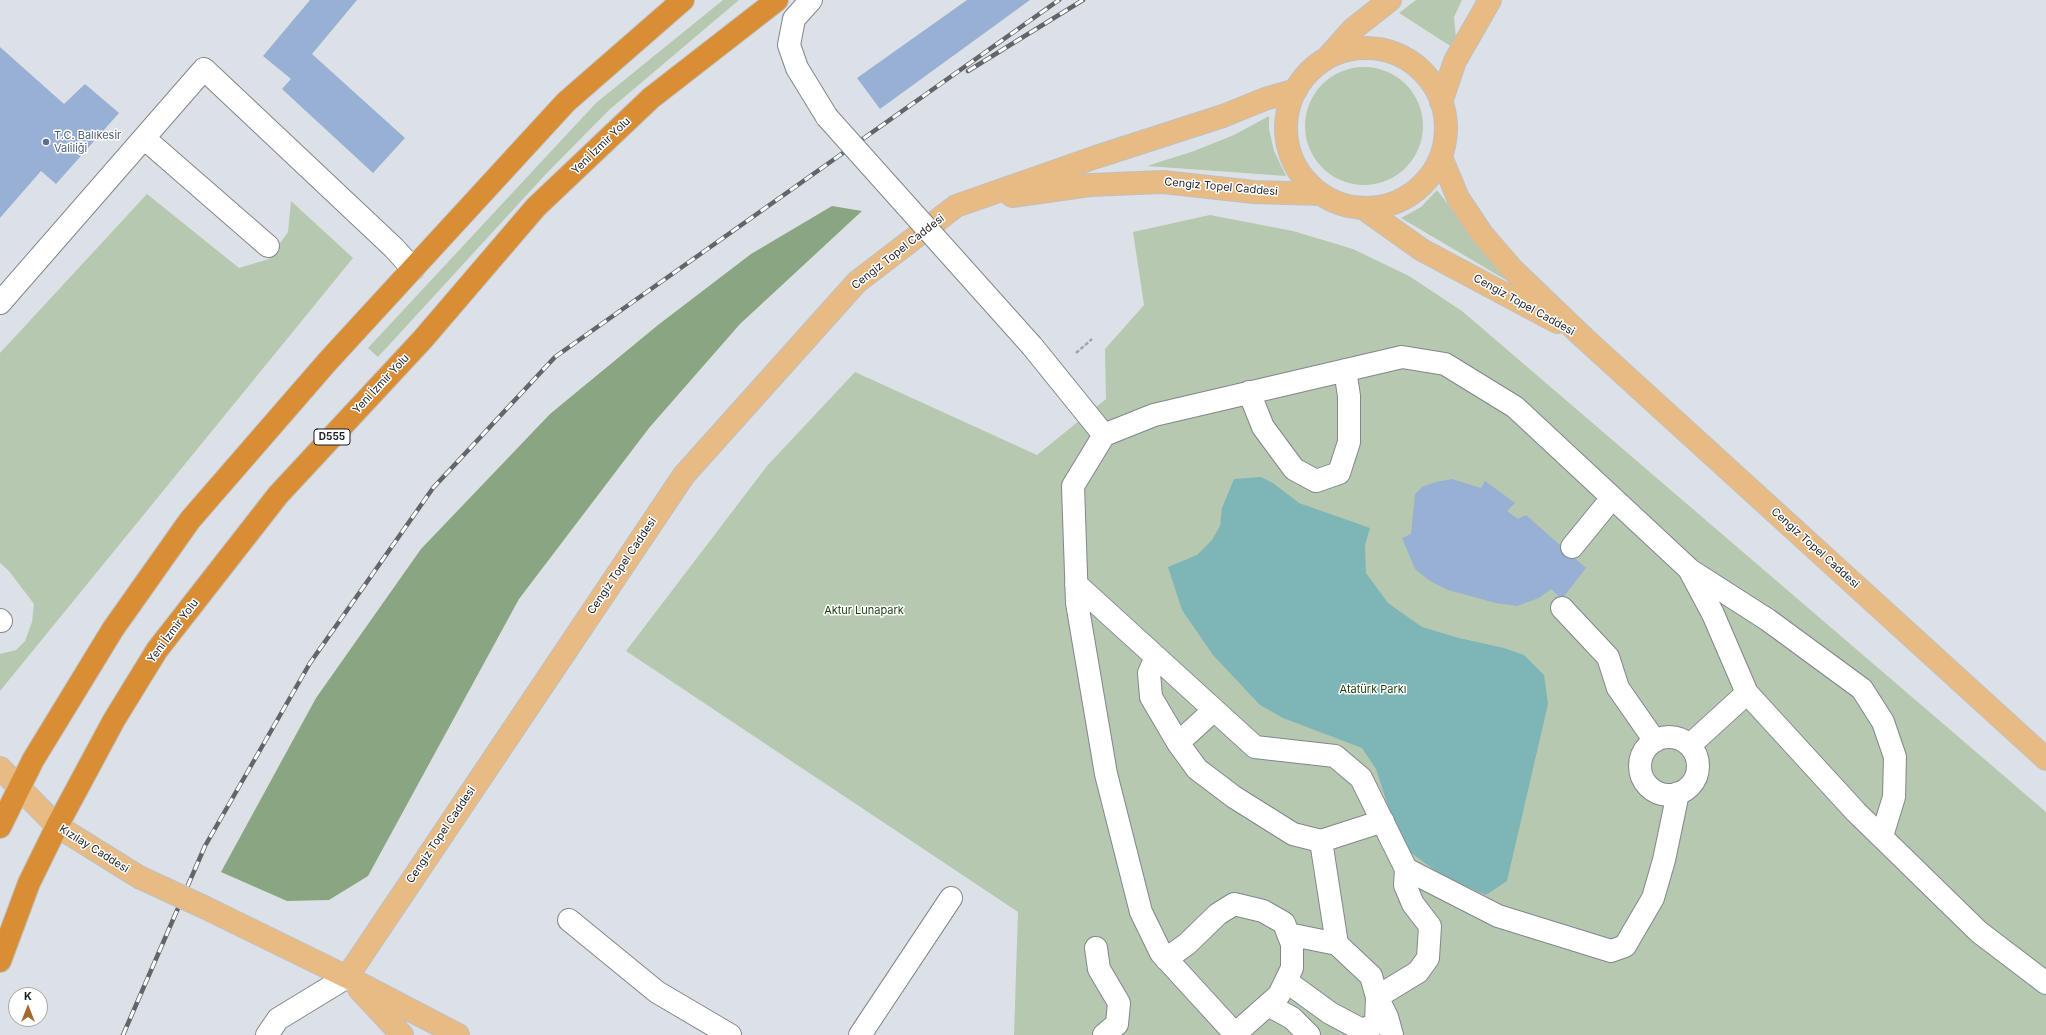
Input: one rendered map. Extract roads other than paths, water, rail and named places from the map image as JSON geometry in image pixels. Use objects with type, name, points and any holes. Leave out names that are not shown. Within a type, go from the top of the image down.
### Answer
[{"type":"highway","name":"Yeni İzmir Yolu","points":[[0,961],[29,883],[57,826],[114,720],[157,650],[278,495],[423,339],[536,207],[651,98],[777,0]]},
{"type":"highway","points":[[0,827],[33,760],[113,629],[190,520],[328,361],[566,102],[674,2]]},
{"type":"main road","points":[[1327,59],[1353,29],[1390,0]]},
{"type":"main road","points":[[1441,102],[1455,62],[1490,0]]},
{"type":"main road","name":"Cengiz Topel Caddesi","points":[[1372,49],[1394,54],[1415,65],[1431,81],[1441,102],[1446,120],[1445,138],[1441,156],[1432,174],[1418,189],[1402,200],[1383,206],[1363,208],[1340,204],[1320,194],[1303,177],[1291,158],[1286,135],[1287,112],[1296,90],[1309,72],[1327,59],[1349,50],[1372,49]]},
{"type":"main road","name":"Cengiz Topel Caddesi","points":[[347,977],[684,475],[858,282],[956,206],[1096,157],[1223,116],[1265,99],[1296,90]]},
{"type":"main road","name":"Cengiz Topel Caddesi","points":[[1441,156],[1458,198],[1482,234],[1513,270],[1584,338],[2046,759]]},
{"type":"main road","name":"Cengiz Topel Caddesi","points":[[956,206],[1090,185],[1163,182],[1254,192],[1320,194]]},
{"type":"main road","name":"Cengiz Topel Caddesi","points":[[1363,208],[1422,250],[1584,338]]},
{"type":"main road","name":"Kızılay Caddesi","points":[[0,768],[57,826],[139,877],[347,977],[458,1035]]},
{"type":"main road","points":[[347,977],[402,1035]]},
{"type":"street","points":[[811,0],[794,19],[789,44],[797,68],[827,118],[1032,346],[1104,435]]},
{"type":"street","points":[[0,303],[204,69],[394,248],[413,269]]},
{"type":"street","points":[[144,138],[268,246]]},
{"type":"street","points":[[1166,959],[1187,944],[1218,914],[1234,904],[1263,911],[1284,923],[1292,944],[1292,968],[1280,995],[1236,1035],[1160,953],[1141,912],[1106,774],[1077,603],[1073,486],[1104,435],[1154,415],[1402,357],[1445,364],[1515,406],[1689,569],[1768,620],[1862,689],[1883,722],[1895,757],[1894,797],[1882,836]]},
{"type":"street","points":[[1249,392],[1263,428],[1294,469],[1316,481],[1339,473],[1349,442],[1349,396],[1345,370]]},
{"type":"street","points":[[1572,547],[1612,498]]},
{"type":"street","points":[[1689,569],[1713,614],[1747,693],[1856,812],[1979,932],[2046,983]]},
{"type":"street","points":[[1076,584],[1255,747],[1336,756],[1361,778],[1406,869],[1405,884],[1413,904],[1430,926],[1428,958],[1418,972],[1377,997]]},
{"type":"street","points":[[1562,608],[1608,657],[1618,688],[1655,741]]},
{"type":"street","points":[[1156,657],[1149,673],[1151,697],[1178,743],[1197,769],[1234,797],[1294,834],[1321,841],[1383,821]]},
{"type":"street","points":[[1690,745],[1747,693]]},
{"type":"street","points":[[1178,743],[1214,710]]},
{"type":"street","points":[[1664,737],[1673,737],[1690,745],[1695,753],[1698,763],[1694,781],[1687,788],[1678,793],[1669,795],[1660,793],[1645,781],[1641,772],[1643,754],[1648,746],[1664,737]]},
{"type":"street","points":[[1406,869],[1498,916],[1611,951],[1625,946],[1653,898],[1664,860],[1678,793]]},
{"type":"street","points":[[1321,841],[1337,944]]},
{"type":"street","points":[[860,1035],[951,898]]},
{"type":"street","points":[[569,920],[657,992],[730,1035]]},
{"type":"street","points":[[1288,934],[1337,944],[1371,976],[1377,997],[1387,1017],[1392,1035]]},
{"type":"street","points":[[1096,948],[1099,969],[1119,1003],[1117,1024],[1104,1035]]},
{"type":"street","points":[[267,1035],[278,1019],[347,977]]},
{"type":"street","points":[[1286,981],[1330,1014],[1362,1030],[1376,1024],[1377,997]]},
{"type":"street","points":[[1268,1005],[1292,1018],[1309,1035]]},
{"type":"water","points":[[1261,477],[1273,483],[1299,503],[1370,528],[1365,545],[1366,573],[1388,603],[1422,627],[1459,638],[1504,648],[1524,655],[1544,675],[1548,704],[1507,881],[1486,895],[1443,876],[1411,853],[1389,809],[1376,769],[1362,748],[1283,718],[1260,705],[1213,655],[1182,610],[1168,567],[1197,555],[1212,540],[1220,526],[1222,508],[1234,479]]},
{"type":"railway","points":[[123,1035],[205,846],[310,663],[433,488],[555,357],[1059,0]]},
{"type":"railway","points":[[968,71],[1083,0]]},
{"type":"place","name":"T.C. Balıkesir Valiliği","points":[[46,142]]},
{"type":"park label","name":"Aktur Lunapark","points":[[864,611]]},
{"type":"park label","name":"Atatürk Parkı","points":[[1373,690]]}]
